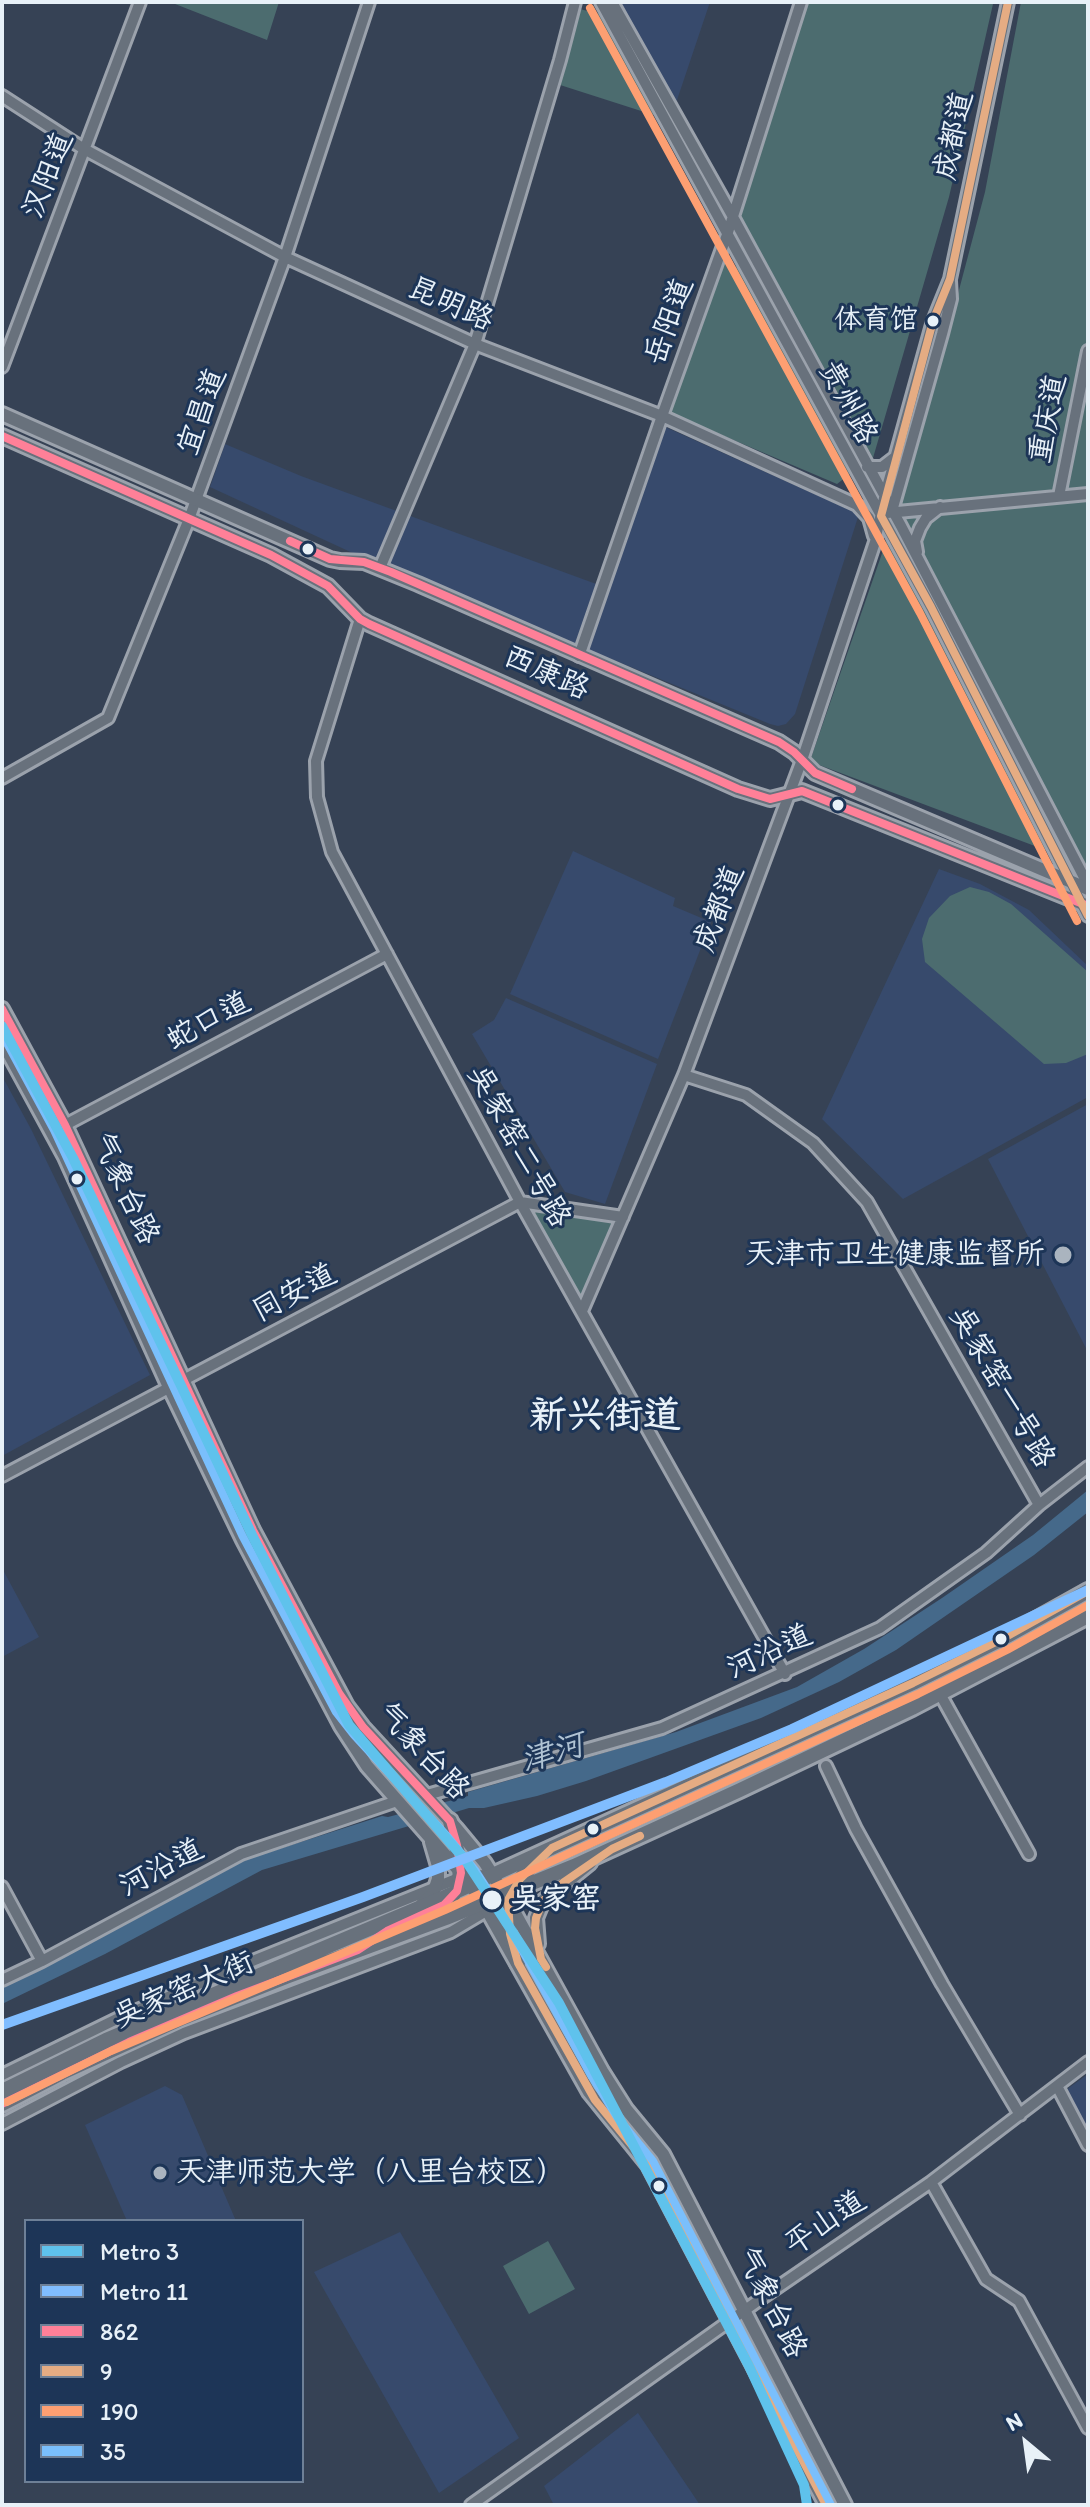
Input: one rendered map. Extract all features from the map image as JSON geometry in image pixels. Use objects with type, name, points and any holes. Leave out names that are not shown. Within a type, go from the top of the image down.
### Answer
[{"type":"highway","name":"吴家窑大街","points":[[2,2104],[407,1913],[462,1881],[493,1875],[913,1683],[1002,1639],[1088,1591]]},
{"type":"highway","name":"吴家窑大街","points":[[2,2091],[118,2034],[284,1972],[358,1950],[508,1896],[940,1694],[1088,1616]]},
{"type":"highway","points":[[358,1950],[387,1931],[444,1905],[462,1881],[450,1821]]},
{"type":"highway","points":[[518,1963],[508,1925],[508,1896],[532,1865],[552,1848]]},
{"type":"main road","name":"西康路","points":[[2,414],[330,559],[364,562],[380,568],[779,742],[815,773],[1088,887]]},
{"type":"main road","name":"西康路","points":[[2,436],[271,555],[328,586],[360,619],[738,789],[770,799],[802,791],[999,872],[1085,901]]},
{"type":"main road","name":"气象台路","points":[[2,1009],[65,1125],[253,1530],[347,1706],[429,1796],[508,1896],[617,2095],[663,2154],[845,2505]]},
{"type":"main road","name":"气象台路","points":[[2,1041],[52,1132],[243,1540],[341,1726],[367,1766],[428,1835],[481,1907],[518,1963],[595,2100],[648,2165],[826,2505]]},
{"type":"main road","points":[[407,1913],[429,1899],[436,1887],[438,1866],[428,1835]]},
{"type":"main road","points":[[541,1959],[535,1928],[543,1901],[564,1882],[612,1849]]},
{"type":"main road","points":[[407,1913],[444,1905],[481,1907],[508,1925],[541,1959]]},
{"type":"street","name":"汉阳道","points":[[2,367],[140,2]]},
{"type":"street","name":"宜昌道","points":[[2,778],[108,718],[189,519],[285,257],[369,2]]},
{"type":"street","points":[[380,568],[475,344],[575,2]]},
{"type":"street","name":"贵州路","points":[[601,2],[931,607],[1070,881],[1085,901],[1088,916]]},
{"type":"street","name":"贵州路","points":[[612,2],[892,511],[1088,887]]},
{"type":"street","name":"岳阳道","points":[[579,656],[728,232],[801,2]]},
{"type":"street","name":"成都道","points":[[582,1311],[684,1075],[802,760],[875,542],[884,498],[933,321],[950,279],[1008,2]]},
{"type":"street","name":"昆明路","points":[[2,96],[84,149],[285,257],[475,344],[662,416],[857,505],[869,518],[875,542]]},
{"type":"street","name":"成都道","points":[[892,511],[951,299],[950,279]]},
{"type":"street","name":"重庆道","points":[[1059,496],[1088,351]]},
{"type":"street","points":[[867,467],[882,467],[896,455]]},
{"type":"street","points":[[881,516],[892,511],[1088,494]]},
{"type":"street","points":[[917,558],[915,541],[920,528],[926,518],[940,507]]},
{"type":"street","name":"吴家窑二号路","points":[[360,619],[316,761],[317,797],[332,852],[520,1202],[785,1674]]},
{"type":"street","name":"蛇口道","points":[[52,1132],[387,954]]},
{"type":"street","name":"吴家窑一号路","points":[[684,1075],[746,1095],[813,1143],[867,1202],[1039,1505]]},
{"type":"street","points":[[520,1202],[623,1217]]},
{"type":"street","name":"同安道","points":[[2,1476],[520,1202]]},
{"type":"street","name":"河沿道","points":[[429,1796],[662,1728],[880,1628],[986,1553],[1039,1505],[1088,1467]]},
{"type":"street","points":[[940,1694],[1029,1854]]},
{"type":"street","points":[[826,1766],[856,1829],[942,1984],[1020,2115]]},
{"type":"street","name":"河沿道","points":[[2,1980],[241,1854],[400,1804]]},
{"type":"street","points":[[2,2075],[181,1990],[436,1887],[462,1881]]},
{"type":"street","points":[[2,1887],[42,1961]]},
{"type":"street","points":[[2,2124],[184,2033],[451,1932],[481,1907]]},
{"type":"street","name":"平山道","points":[[471,2505],[931,2182],[1088,2062]]},
{"type":"street","points":[[1057,2086],[1088,2145]]},
{"type":"street","points":[[931,2182],[986,2279],[1019,2301],[1088,2428]]},
{"type":"shaded area","points":[[622,2],[710,2],[675,106],[620,5]]},
{"type":"shaded area","points":[[663,426],[859,514],[795,714],[786,724],[770,724],[357,555],[210,487],[225,444],[301,476],[599,585]]},
{"type":"shaded area","points":[[573,851],[675,898],[673,906],[711,922],[658,1059],[510,994]]},
{"type":"shaded area","points":[[939,869],[980,884],[1029,910],[1088,966],[1088,1097],[903,1199],[822,1119]]},
{"type":"shaded area","points":[[506,998],[657,1064],[605,1204],[565,1192],[472,1034],[494,1020]]},
{"type":"shaded area","points":[[2,1076],[31,1129],[150,1375],[2,1456]]},
{"type":"shaded area","name":"天津市卫生健康监督所","points":[[1088,1104],[1088,1352],[988,1159]]},
{"type":"shaded area","points":[[1088,1490],[1088,1512],[1034,1555],[896,1650],[839,1682],[761,1718],[586,1781],[537,1796],[484,1808],[469,1808],[262,1870],[105,1954],[2,2004],[2,1987],[238,1863],[382,1816],[468,1796],[468,1792],[676,1732],[797,1687],[864,1649],[942,1598],[1033,1535]]},
{"type":"shaded area","points":[[2,1568],[39,1637],[2,1657]]},
{"type":"shaded area","points":[[1088,2074],[1088,2130],[1066,2090]]},
{"type":"shaded area","name":"天津师范大学（八里台校区）","points":[[165,2086],[182,2095],[235,2219],[126,2219],[85,2125]]},
{"type":"shaded area","points":[[400,2232],[519,2438],[439,2493],[314,2272]]},
{"type":"shaded area","points":[[638,2413],[700,2505],[554,2505],[544,2486]]},
{"type":"green space","points":[[170,2],[279,2],[267,40]]},
{"type":"green space","points":[[807,2],[993,4],[949,197],[873,458],[739,217]]},
{"type":"green space","points":[[1021,2],[1088,2],[1088,866],[814,763],[811,758],[912,467],[985,192]]},
{"type":"green space","points":[[576,8],[603,15],[663,118],[557,84]]},
{"type":"green space","points":[[725,261],[738,268],[850,474],[837,484],[670,413]]},
{"type":"green space","points":[[970,887],[989,892],[1011,904],[1088,972],[1088,1054],[1066,1063],[1044,1064],[925,962],[922,939],[929,918],[950,896]]},
{"type":"green space","points":[[515,1201],[619,1215],[576,1309]]},
{"type":"green space","points":[[548,2241],[575,2289],[529,2314],[503,2266]]},
{"type":"metro line","name":"3","points":[[2,1026],[73,1158],[252,1535],[349,1725],[466,1861],[559,2003],[749,2366],[804,2485],[807,2505]]},
{"type":"metro line","name":"11","points":[[2,2025],[363,1897],[666,1782],[792,1729],[1088,1590]]},
{"type":"transit line","name":"9","points":[[1008,2],[950,279],[933,321],[881,516],[931,607],[1088,916]]},
{"type":"transit line","name":"190","points":[[590,8],[920,613],[1077,921]]},
{"type":"transit line","name":"862","points":[[2,436],[271,555],[328,586],[360,619],[369,624],[738,789],[770,799],[802,791],[1088,906]]},
{"type":"transit line","name":"862","points":[[290,541],[330,559],[364,562],[391,572],[779,742],[815,773],[852,789]]},
{"type":"transit line","name":"862","points":[[2,1009],[65,1125],[253,1530],[339,1693],[363,1727],[450,1821],[461,1873],[457,1891],[444,1905],[387,1931],[358,1950],[237,1996],[129,2042],[2,2104]]},
{"type":"transit line","name":"35","points":[[2,1034],[54,1130],[242,1535],[336,1712],[447,1836],[495,1901],[592,2077],[617,2117],[653,2161],[831,2505]]},
{"type":"transit line","name":"9","points":[[826,2505],[648,2165],[595,2100],[518,1963],[510,1934],[508,1900],[520,1879],[552,1848],[913,1683],[1002,1639],[1088,1591]]},
{"type":"transit line","name":"190","points":[[7,2102],[111,2051],[445,1910],[918,1694],[1088,1605]]},
{"type":"transit line","name":"9","points":[[546,1967],[541,1959],[535,1928],[543,1901],[564,1882],[612,1849],[640,1836]]},
{"type":"place","name":"体育馆","points":[[933,321]]},
{"type":"place","name":"天津市卫生健康监督所","points":[[1063,1255]]},
{"type":"place","name":"吴家窑","points":[[492,1900]]},
{"type":"place","name":"天津师范大学（八里台校区）","points":[[160,2173]]},
{"type":"district","name":"新兴街道","points":[[605,1417]]},
{"type":"water label","name":"津河","points":[[553,1754]]}]
